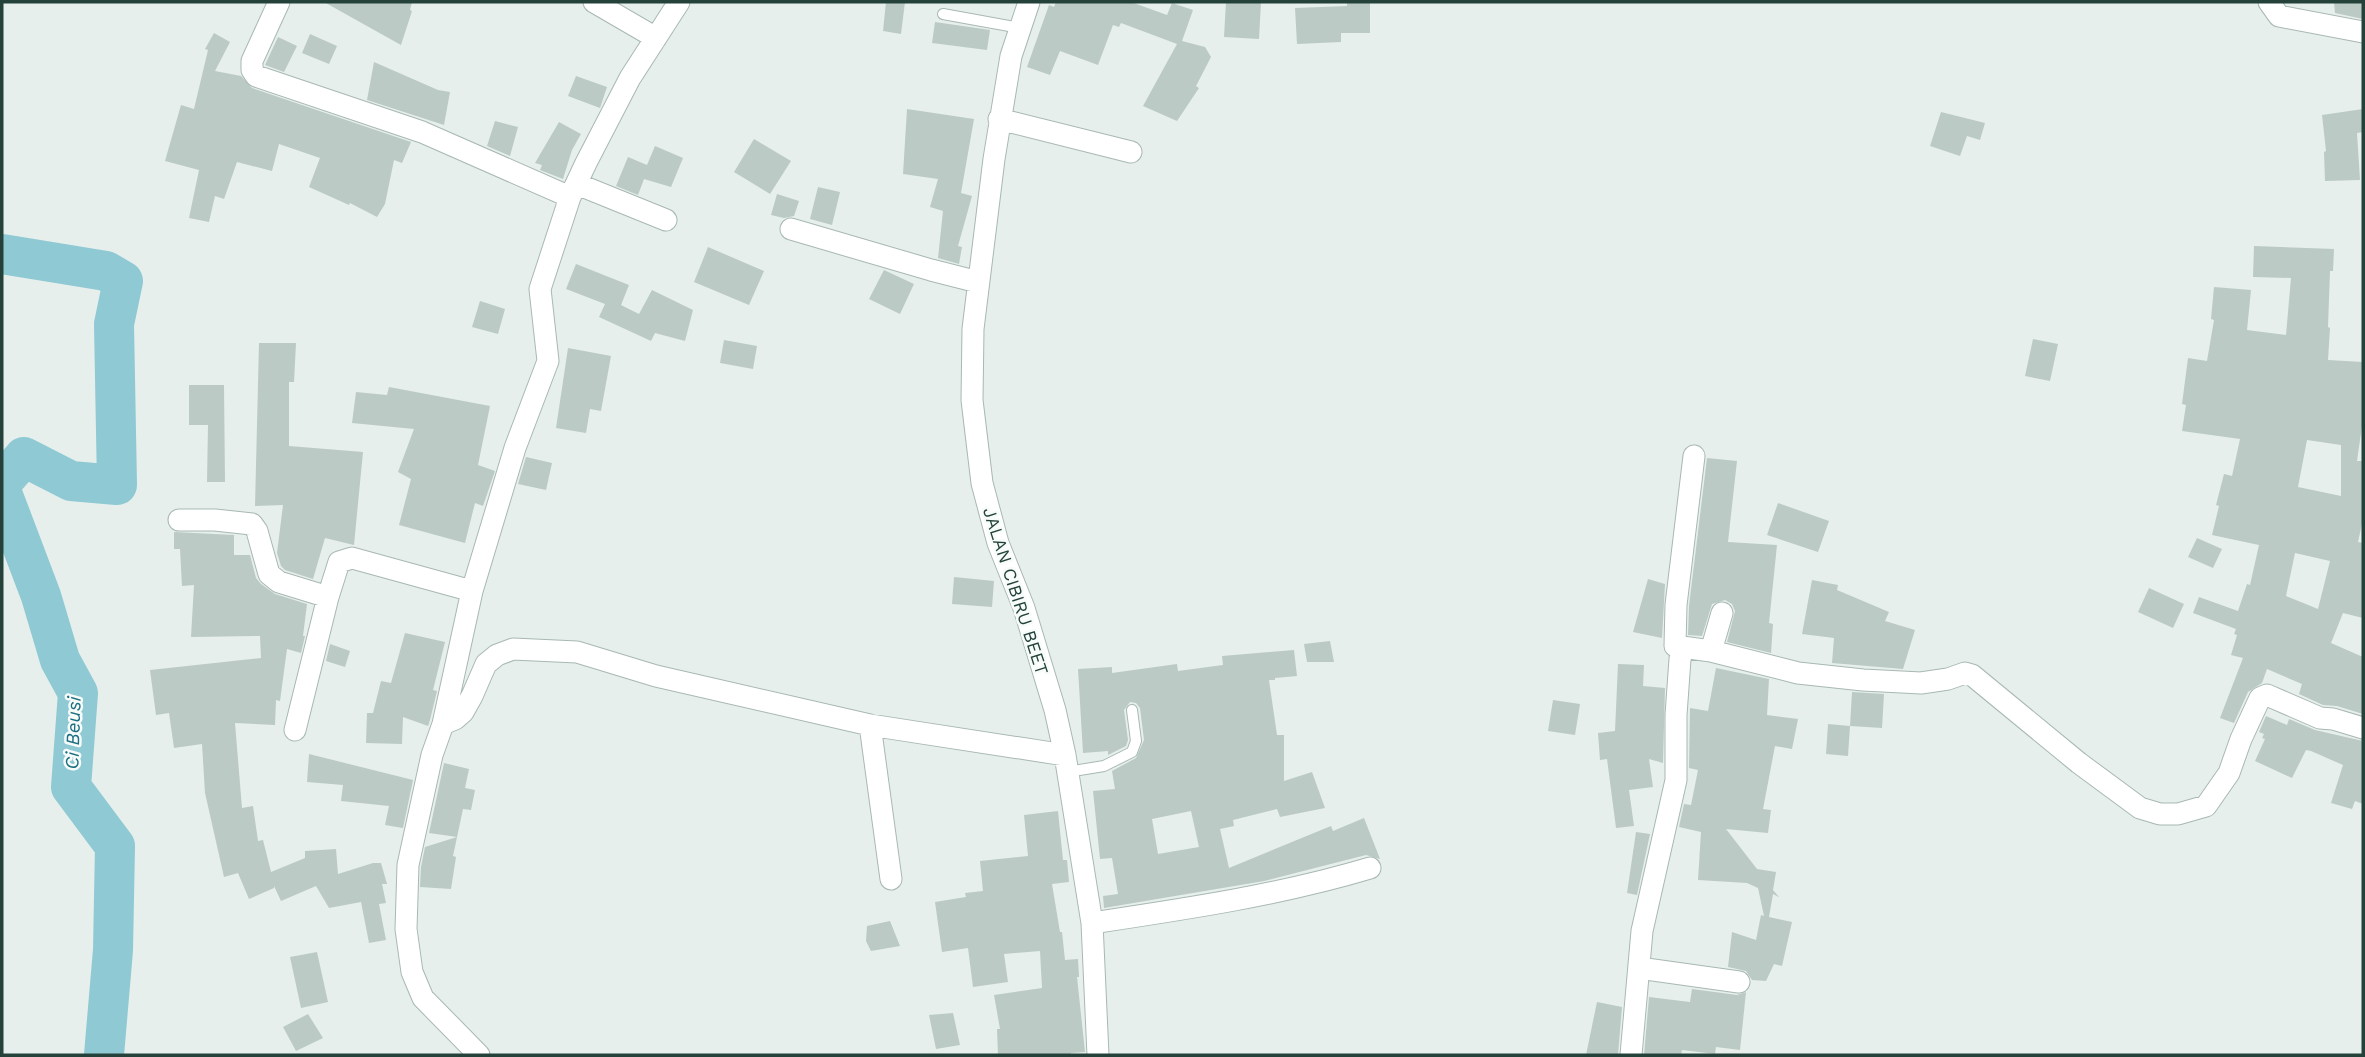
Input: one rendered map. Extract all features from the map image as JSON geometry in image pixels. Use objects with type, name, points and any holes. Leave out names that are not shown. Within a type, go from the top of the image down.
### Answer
[{"type":"street","points":[[279,2],[252,61],[252,69],[256,75],[422,132],[573,191],[666,220]]},
{"type":"street","points":[[594,2],[656,38]]},
{"type":"street","points":[[479,1055],[423,998],[412,972],[406,929],[408,865],[472,592],[515,448],[548,361],[540,289],[573,191],[586,163],[630,78],[679,2]]},
{"type":"street","name":"JALAN CIBIRU BEET","points":[[1029,2],[1011,56],[999,119],[973,329],[972,400],[982,483],[998,543],[1024,608],[1047,684],[1066,763],[1092,923],[1098,1055]]},
{"type":"street","points":[[2269,2],[2279,16],[2363,32]]},
{"type":"street","points":[[999,119],[1131,152]]},
{"type":"street","points":[[791,229],[978,282]]},
{"type":"street","points":[[1694,456],[1675,646],[1711,651],[1798,673],[1863,680],[1921,683],[1965,673],[1972,675],[2078,763],[2140,808],[2160,814],[2178,814],[2206,806],[2229,773],[2260,698],[2267,695],[2320,718],[2363,728]]},
{"type":"street","points":[[179,520],[252,524],[257,531],[269,574],[279,582],[328,597]]},
{"type":"street","points":[[295,730],[339,562],[352,558],[472,592]]},
{"type":"street","points":[[1711,651],[1722,613]]},
{"type":"street","points":[[1631,1055],[1642,932],[1676,780],[1676,715],[1680,659],[1684,647]]},
{"type":"street","points":[[443,723],[455,719],[463,712],[486,664],[497,655],[513,649],[577,652],[656,676],[870,725],[1066,763]]},
{"type":"street","points":[[870,725],[891,878]]},
{"type":"street","points":[[1092,923],[1187,908],[1337,878],[1370,868]]},
{"type":"street","points":[[1639,968],[1739,982]]},
{"type":"lane","points":[[943,14],[1020,28]]},
{"type":"lane","points":[[1066,763],[1104,766],[1132,752],[1136,741],[1132,710]]},
{"type":"building","points":[[324,2],[412,2],[412,11],[401,45]]},
{"type":"building","points":[[886,2],[905,2],[901,34],[883,31]]},
{"type":"building","points":[[1056,2],[1131,2],[1167,15],[1172,3],[1193,10],[1182,41],[1205,47],[1211,57],[1196,86],[1199,88],[1177,121],[1143,106],[1177,44],[1121,23],[1119,27],[1113,25],[1098,65],[1060,51],[1050,75],[1027,67],[1049,5],[1054,7]]},
{"type":"building","points":[[1226,2],[1261,2],[1259,39],[1224,37]]},
{"type":"building","points":[[1347,2],[1370,2],[1370,33],[1341,33],[1341,42],[1297,44],[1295,8],[1347,6]]},
{"type":"building","points":[[2334,2],[2363,2],[2363,19],[2335,13]]},
{"type":"building","points":[[935,22],[990,30],[987,50],[932,43]]},
{"type":"building","points":[[214,33],[230,42],[215,71],[241,76],[252,88],[411,142],[402,163],[394,160],[385,204],[377,217],[309,187],[320,158],[279,144],[272,171],[237,162],[224,199],[215,196],[209,222],[189,218],[199,170],[165,161],[181,105],[194,109],[208,50],[205,49]]},
{"type":"building","points":[[310,34],[337,46],[329,64],[302,53]]},
{"type":"building","points":[[278,37],[297,46],[284,72],[265,65]]},
{"type":"building","points":[[374,62],[438,90],[450,92],[444,125],[367,100]]},
{"type":"building","points":[[576,76],[607,87],[600,108],[568,96]]},
{"type":"building","points":[[907,109],[974,119],[961,193],[972,196],[958,246],[962,247],[959,264],[938,258],[943,211],[930,207],[938,179],[903,174]]},
{"type":"building","points":[[2363,109],[2363,132],[2357,133],[2360,180],[2325,181],[2326,151],[2322,115]]},
{"type":"building","points":[[1941,112],[1985,123],[1980,140],[1967,136],[1960,156],[1930,146]]},
{"type":"building","points":[[495,121],[518,127],[510,156],[487,146]]},
{"type":"building","points":[[559,122],[581,134],[572,150],[563,179],[540,170],[542,165],[535,163]]},
{"type":"building","points":[[754,139],[791,161],[770,194],[734,172]]},
{"type":"building","points":[[655,146],[683,158],[671,187],[644,179],[638,195],[616,186],[628,157],[647,165]]},
{"type":"building","points":[[818,187],[840,192],[832,225],[810,219]]},
{"type":"building","points":[[777,194],[799,201],[794,216],[784,218],[771,215]]},
{"type":"building","points":[[2254,246],[2334,249],[2333,271],[2330,271],[2328,360],[2363,362],[2363,419],[2357,461],[2363,461],[2363,519],[2358,542],[2363,543],[2363,618],[2343,613],[2331,643],[2363,657],[2363,714],[2323,705],[2299,694],[2302,684],[2267,669],[2262,683],[2248,692],[2234,723],[2220,718],[2243,658],[2231,655],[2237,635],[2234,634],[2236,629],[2193,613],[2199,597],[2238,611],[2247,584],[2250,585],[2259,545],[2212,535],[2224,474],[2232,476],[2240,439],[2182,431],[2186,405],[2182,404],[2188,358],[2207,361],[2214,320],[2211,319],[2214,287],[2251,290],[2247,330],[2286,335],[2291,278],[2253,277]],"holes":[[[2307,440],[2341,445],[2341,496],[2298,487]],[[2295,553],[2330,561],[2318,609],[2286,596]]]},
{"type":"building","points":[[708,247],[764,271],[749,305],[694,282]]},
{"type":"building","points":[[576,264],[629,285],[621,305],[639,314],[652,290],[693,310],[685,341],[655,333],[651,341],[599,317],[605,304],[566,289]]},
{"type":"building","points":[[884,270],[914,284],[900,314],[869,299]]},
{"type":"building","points":[[480,301],[505,309],[498,334],[472,327]]},
{"type":"building","points":[[2033,339],[2058,344],[2050,381],[2025,376]]},
{"type":"building","points":[[724,340],[757,346],[753,369],[720,363]]},
{"type":"building","points":[[259,343],[296,343],[294,382],[289,382],[289,446],[363,452],[354,545],[325,538],[313,579],[285,570],[281,566],[277,553],[283,505],[255,506]]},
{"type":"building","points":[[568,348],[611,356],[601,411],[590,409],[586,433],[556,428]]},
{"type":"building","points":[[189,385],[224,385],[225,482],[207,482],[208,425],[189,425]]},
{"type":"building","points":[[389,387],[490,406],[478,465],[495,471],[483,506],[475,503],[465,543],[399,525],[411,479],[398,472],[414,429],[352,423],[356,392],[387,395]]},
{"type":"building","points":[[526,457],[552,463],[546,490],[518,484]]},
{"type":"building","points":[[1707,458],[1737,461],[1728,542],[1777,545],[1769,623],[1773,624],[1771,653],[1727,642],[1735,611],[1732,604],[1725,600],[1712,604],[1702,636],[1688,635],[1689,606]]},
{"type":"building","points":[[1778,503],[1829,521],[1818,552],[1767,535]]},
{"type":"building","points":[[174,532],[234,535],[234,555],[250,555],[256,578],[261,584],[275,594],[307,604],[301,653],[287,649],[280,701],[276,700],[275,725],[235,723],[242,808],[253,806],[258,841],[263,840],[271,872],[305,858],[305,851],[336,849],[338,874],[381,863],[387,884],[382,884],[386,903],[379,904],[386,940],[369,943],[361,902],[329,908],[316,886],[281,901],[274,886],[249,899],[238,873],[224,877],[205,793],[202,744],[174,748],[169,713],[156,715],[150,670],[261,658],[260,636],[191,637],[194,585],[182,586],[180,549],[174,549]]},
{"type":"building","points":[[2197,538],[2222,549],[2213,568],[2188,557]]},
{"type":"building","points":[[954,577],[994,581],[992,607],[952,604]]},
{"type":"building","points":[[1648,579],[1665,584],[1662,638],[1633,632]]},
{"type":"building","points":[[1812,580],[1838,585],[1837,590],[1889,612],[1885,621],[1915,630],[1903,669],[1832,663],[1834,638],[1802,634]]},
{"type":"building","points":[[2149,588],[2184,604],[2173,628],[2138,612]]},
{"type":"building","points":[[405,633],[445,642],[433,690],[437,691],[428,726],[403,717],[402,744],[366,743],[367,713],[373,713],[381,681],[391,683]]},
{"type":"building","points":[[1330,641],[1334,662],[1307,662],[1304,644]]},
{"type":"building","points":[[330,644],[350,651],[345,667],[326,661]]},
{"type":"building","points":[[1294,650],[1297,676],[1269,680],[1277,735],[1284,735],[1284,781],[1312,772],[1325,808],[1280,817],[1277,809],[1233,820],[1234,826],[1220,829],[1229,868],[1331,826],[1333,831],[1364,818],[1380,859],[1366,855],[1264,881],[1104,908],[1103,896],[1118,894],[1112,858],[1100,859],[1093,791],[1115,789],[1112,771],[1136,758],[1144,740],[1140,708],[1136,703],[1130,702],[1124,710],[1128,740],[1126,746],[1108,755],[1108,751],[1083,753],[1078,669],[1112,667],[1112,673],[1177,664],[1178,671],[1223,665],[1222,656]],"holes":[[[1191,811],[1199,847],[1158,854],[1152,819]]]},
{"type":"building","points":[[1618,664],[1644,665],[1643,686],[1665,688],[1663,763],[1649,759],[1653,787],[1629,790],[1634,826],[1616,828],[1607,759],[1600,760],[1598,733],[1615,731]]},
{"type":"building","points":[[1716,668],[1769,679],[1767,715],[1798,719],[1792,749],[1775,746],[1763,809],[1771,810],[1768,833],[1726,829],[1757,869],[1776,872],[1773,890],[1779,897],[1773,894],[1769,917],[1792,922],[1782,966],[1774,964],[1766,981],[1752,980],[1746,971],[1728,967],[1732,932],[1756,940],[1761,915],[1764,916],[1758,888],[1747,883],[1698,880],[1701,832],[1679,827],[1684,804],[1691,805],[1698,770],[1689,768],[1690,708],[1708,711]]},
{"type":"building","points":[[1852,692],[1884,694],[1882,728],[1850,726]]},
{"type":"building","points":[[1553,700],[1580,704],[1575,735],[1548,731]]},
{"type":"building","points":[[2266,716],[2287,725],[2289,719],[2315,730],[2363,741],[2363,804],[2355,801],[2352,809],[2331,803],[2343,765],[2311,751],[2306,750],[2292,778],[2255,761],[2265,739],[2262,738],[2264,734],[2259,732]]},
{"type":"building","points":[[1828,724],[1850,726],[1848,756],[1826,754]]},
{"type":"building","points":[[309,754],[413,780],[403,828],[385,825],[389,806],[341,801],[343,785],[307,782]]},
{"type":"building","points":[[444,763],[469,769],[465,788],[475,790],[471,810],[463,809],[453,856],[456,857],[451,889],[420,887],[425,847],[457,837],[429,833]]},
{"type":"building","points":[[1058,811],[1063,860],[1067,860],[1069,882],[1052,884],[1065,960],[1078,959],[1077,977],[1085,1052],[1071,1055],[998,1055],[997,1029],[1000,1029],[994,995],[1042,988],[1040,951],[1004,954],[1008,982],[973,987],[968,948],[942,952],[935,902],[983,891],[980,861],[1028,856],[1024,815]]},
{"type":"building","points":[[1636,832],[1650,834],[1637,895],[1627,893]]},
{"type":"building","points":[[890,921],[900,946],[871,951],[866,941],[867,926]]},
{"type":"building","points":[[317,952],[328,1002],[301,1008],[290,957]]},
{"type":"building","points":[[1692,989],[1737,995],[1746,992],[1740,1050],[1716,1047],[1715,1054],[1682,1050],[1681,1055],[1644,1055],[1649,997],[1690,1002]]},
{"type":"building","points":[[1597,1002],[1622,1007],[1618,1055],[1586,1055]]},
{"type":"building","points":[[953,1013],[960,1045],[936,1049],[929,1015]]},
{"type":"building","points":[[308,1014],[323,1038],[296,1051],[283,1027]]},
{"type":"waterway","name":"Ci Beusi","points":[[2,254],[106,271],[123,281],[114,324],[117,485],[71,481],[24,457],[2,482]]},
{"type":"waterway","name":"Ci Beusi","points":[[2,493],[41,596],[60,660],[78,693],[71,787],[115,846],[113,950],[104,1055]]}]
